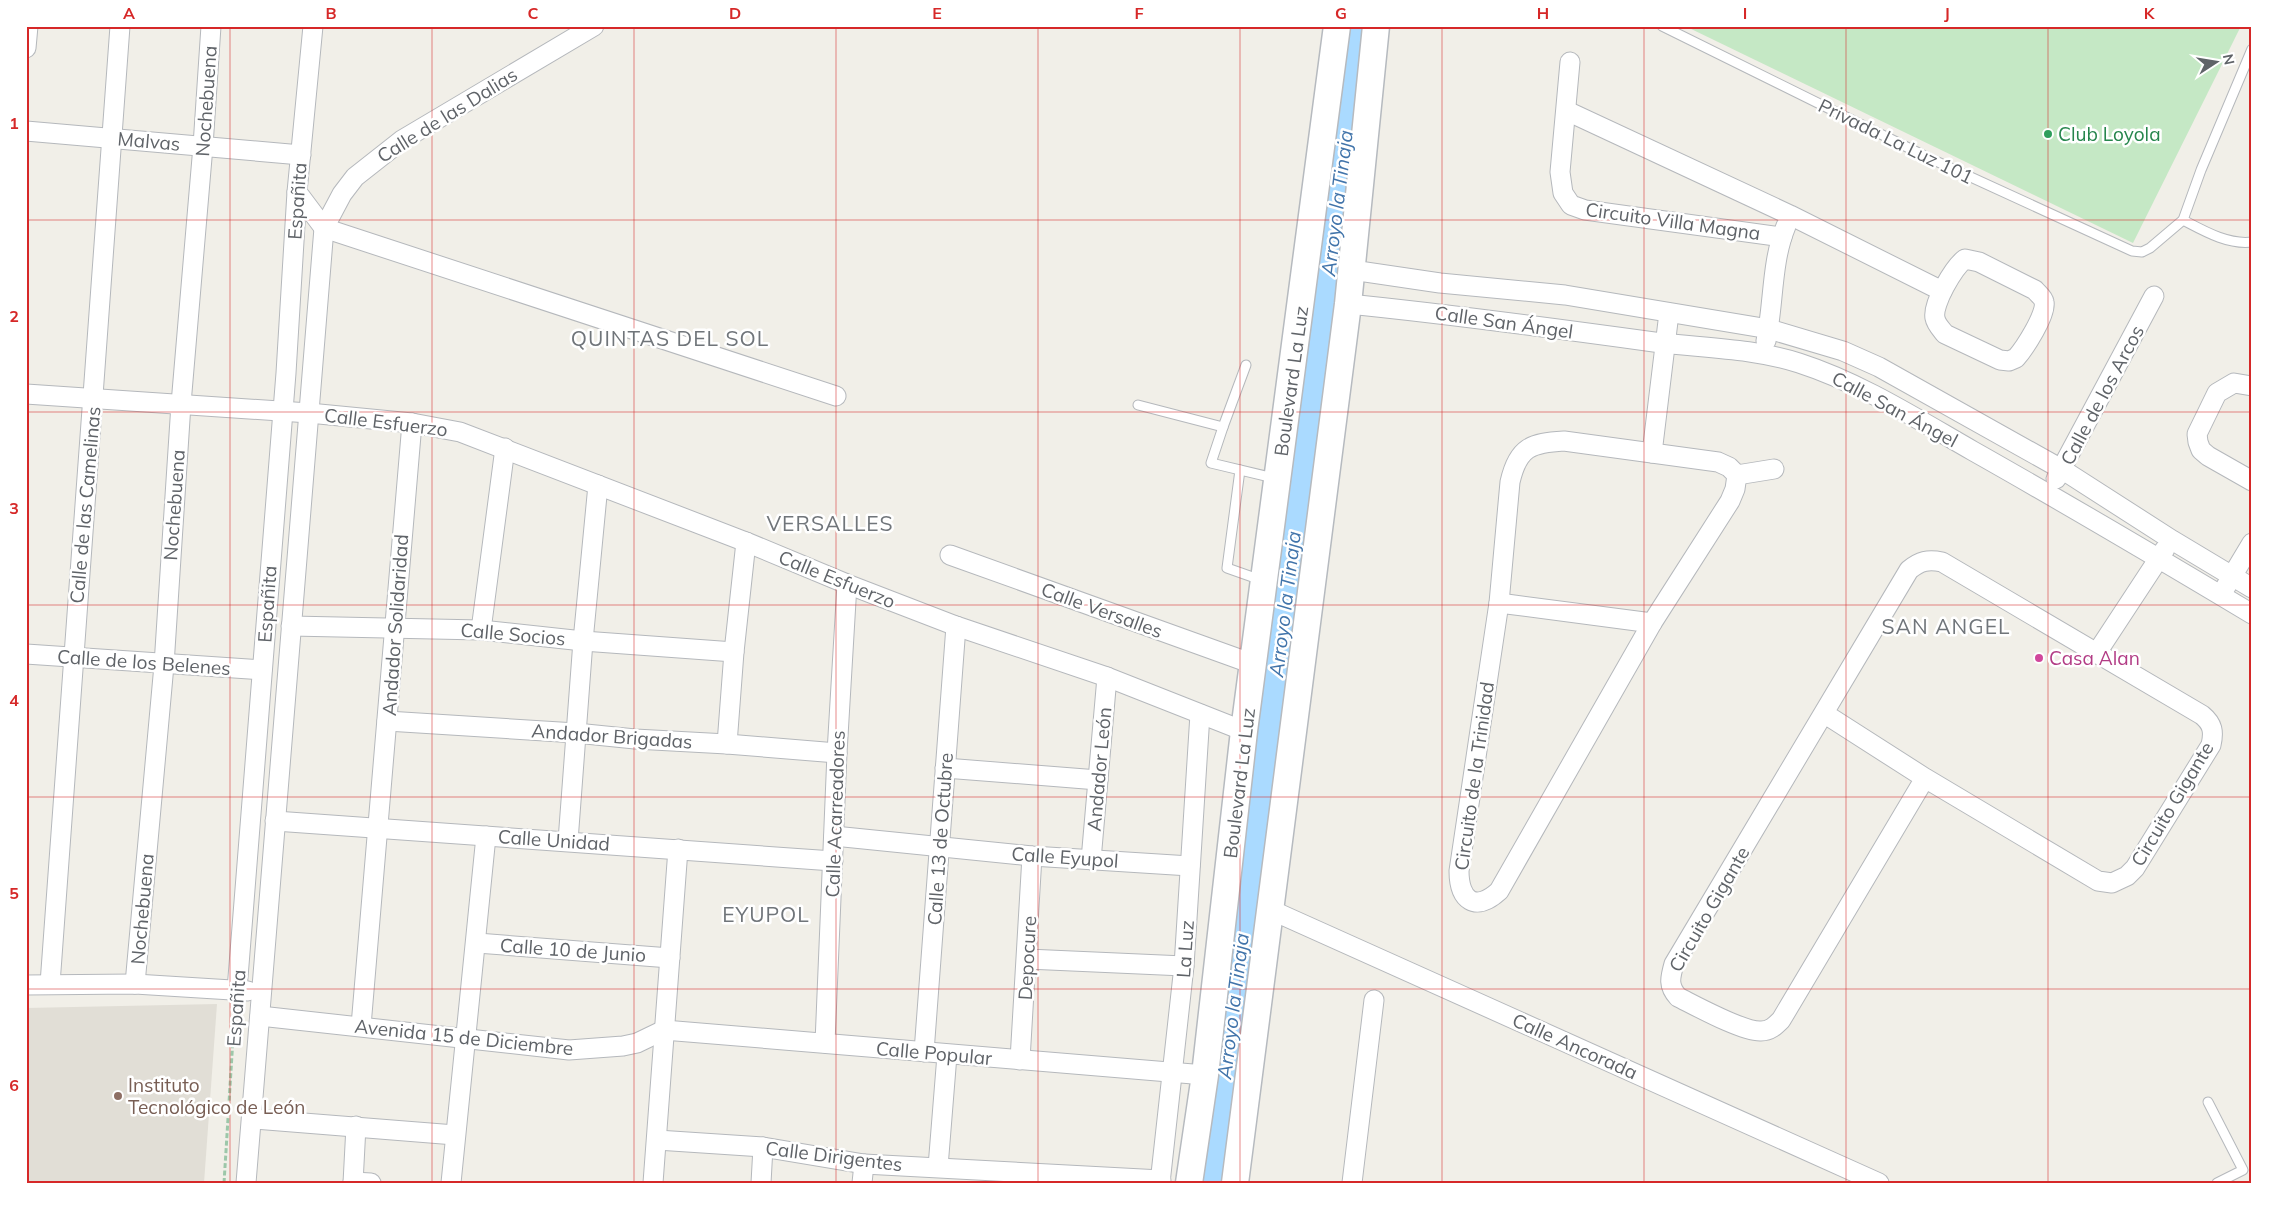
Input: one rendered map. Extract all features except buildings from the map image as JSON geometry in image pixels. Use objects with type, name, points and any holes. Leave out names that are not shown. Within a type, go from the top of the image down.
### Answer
[{"type":"main road","name":"Boulevard La Luz","points":[[1190,1183],[1205,1075],[1244,731],[1337,26]]},
{"type":"main road","points":[[1239,1182],[1271,910],[1348,304],[1376,26]]},
{"type":"street","points":[[26,48],[28,26]]},
{"type":"street","name":"Calle de las Camelinas","points":[[50,984],[72,658],[94,398],[120,26]]},
{"type":"street","name":"Nochebuena","points":[[135,984],[164,664],[181,404],[203,146],[210,26]]},
{"type":"street","name":"Españita","points":[[237,990],[297,192],[312,26]]},
{"type":"street","name":"Calle de las Dalias","points":[[324,228],[342,194],[355,178],[402,140],[594,26]]},
{"type":"street","name":"Circuito Villa Magna","points":[[1570,62],[1560,172],[1563,193],[1571,205],[1585,210],[1782,237]]},
{"type":"street","name":"Circuito Villa Magna","points":[[1567,111],[1790,215],[1942,291]]},
{"type":"street","name":"Malvas","points":[[26,131],[301,155]]},
{"type":"street","points":[[297,192],[324,228],[836,396]]},
{"type":"street","name":"Circuito Villa Magna","points":[[1764,355],[1782,237],[1790,215]]},
{"type":"street","points":[[246,1183],[253,1118],[290,626],[324,228]]},
{"type":"street","points":[[1971,259],[2034,290],[2042,296],[2045,303],[2044,313],[2020,353],[2009,361],[2000,360],[1945,334],[1939,328],[1935,318],[1935,309],[1942,291],[1959,263],[1971,259]]},
{"type":"street","name":"Calle San Ángel","points":[[1352,270],[1440,283],[1565,296],[1769,329],[1843,351],[1879,367],[2062,470],[2252,588]]},
{"type":"street","name":"Calle de los Arcos","points":[[2047,493],[2062,470],[2154,296]]},
{"type":"street","name":"Calle San Ángel","points":[[1348,304],[1437,313],[1666,344],[1764,355],[1797,362],[1834,375],[1864,389],[2047,493],[2252,614]]},
{"type":"street","points":[[1652,453],[1669,313]]},
{"type":"street","points":[[2252,386],[2234,383],[2217,393],[2197,434],[2201,450],[2208,456],[2252,481]]},
{"type":"street","name":"Calle Esfuerzo","points":[[26,394],[309,413],[412,423],[460,432],[746,542],[956,626],[1107,678],[1244,731]]},
{"type":"street","name":"Andador Solidaridad","points":[[361,1026],[393,628],[412,423]]},
{"type":"street","name":"Circuito de la Trinidad","points":[[1564,441],[1718,462],[1729,467],[1737,475],[1730,501],[1652,623],[1499,891],[1492,898],[1474,901],[1466,898],[1461,892],[1459,871],[1499,603],[1510,482],[1514,467],[1521,454],[1533,445],[1564,441]]},
{"type":"street","points":[[481,630],[505,448]]},
{"type":"street","points":[[1737,475],[1774,469]]},
{"type":"street","points":[[568,841],[583,641],[598,485]]},
{"type":"street","points":[[2096,654],[2172,540]]},
{"type":"street","points":[[727,744],[734,652],[746,542]]},
{"type":"street","points":[[2220,596],[2252,543]]},
{"type":"street","name":"Calle Versalles","points":[[950,555],[1253,664]]},
{"type":"street","name":"Circuito Gigante","points":[[1824,714],[1925,778],[2098,880],[2112,883],[2127,876],[2135,868],[2211,746],[2213,732],[2209,721],[2202,715],[1942,562],[1931,559],[1918,562],[1909,570],[1674,964],[1670,979],[1671,990],[1678,997],[1746,1029],[1770,1030],[1781,1020],[1925,778]]},
{"type":"street","name":"Calle Acarreadores","points":[[825,1043],[837,753],[847,584]]},
{"type":"street","points":[[1499,603],[1652,623]]},
{"type":"street","name":"Calle Socios","points":[[290,626],[481,630],[583,641],[734,652]]},
{"type":"street","name":"Calle 13 de Octubre","points":[[924,1052],[956,626]]},
{"type":"street","name":"Calle de los Belenes","points":[[26,654],[262,670]]},
{"type":"street","name":"Andador León","points":[[1091,860],[1107,678]]},
{"type":"street","name":"La Luz","points":[[1161,1181],[1184,966],[1200,714]]},
{"type":"street","name":"Andador Brigadas","points":[[387,721],[837,753]]},
{"type":"street","points":[[945,768],[1098,780]]},
{"type":"street","name":"Calle Unidad","points":[[275,821],[834,861]]},
{"type":"street","points":[[452,1183],[455,1135],[477,943],[486,836]]},
{"type":"street","name":"Calle Eyupol","points":[[834,836],[1032,856],[1190,866]]},
{"type":"street","points":[[653,1183],[678,849]]},
{"type":"street","name":"Depocure","points":[[1020,1060],[1032,856]]},
{"type":"street","name":"Calle Ancorada","points":[[1271,910],[1879,1183]]},
{"type":"street","name":"Calle 10 de Junio","points":[[477,943],[670,958]]},
{"type":"street","points":[[1027,959],[1184,966]]},
{"type":"street","points":[[26,985],[135,984],[262,992]]},
{"type":"street","points":[[1352,1183],[1374,1000]]},
{"type":"street","name":"Avenida 15 de Diciembre","points":[[260,1016],[466,1037],[569,1050],[623,1046],[637,1043],[664,1030]]},
{"type":"street","name":"Calle Popular","points":[[664,1030],[1205,1075]]},
{"type":"street","points":[[938,1167],[947,1055]]},
{"type":"street","points":[[253,1118],[455,1135]]},
{"type":"street","points":[[356,1126],[359,1182]]},
{"type":"street","name":"Calle Dirigentes","points":[[657,1140],[763,1147],[864,1164],[938,1167],[1054,1179],[1161,1181]]},
{"type":"street","points":[[761,1183],[763,1147]]},
{"type":"street","points":[[862,1183],[864,1164]]},
{"type":"lane","name":"Privada La Luz 101","points":[[1662,26],[1927,157],[2132,251],[2142,252],[2150,248],[2183,220]]},
{"type":"lane","points":[[2252,49],[2200,170],[2183,220],[2225,239],[2244,243],[2252,242]]},
{"type":"lane","points":[[1246,365],[1212,463],[1278,479]]},
{"type":"lane","points":[[1138,405],[1223,427]]},
{"type":"lane","points":[[1240,470],[1228,568],[1264,581]]},
{"type":"lane","points":[[2208,1102],[2243,1170],[2217,1183]]},
{"type":"path","name":"Españita","points":[[224,1183],[237,990]]},
{"type":"shaded area","name":"Instituto Tecnológico de León","points":[[217,1004],[204,1183],[26,1183],[26,1008]]},
{"type":"green space","name":"Club Loyola","points":[[1685,26],[2241,26],[2133,243]]},
{"type":"waterway","name":"Arroyo la Tinaja","points":[[1210,1183],[1355,79],[1360,26]]},
{"type":"place","name":"Club Loyola","points":[[2048,134]]},
{"type":"place","name":"Casa Alan","points":[[2039,658]]},
{"type":"place","name":"Instituto Tecnológico de León","points":[[118,1096]]},
{"type":"district","name":"QUINTAS DEL SOL","points":[[670,339]]},
{"type":"district","name":"VERSALLES","points":[[830,524]]},
{"type":"district","name":"SAN ANGEL","points":[[1946,627]]},
{"type":"district","name":"EYUPOL","points":[[766,915]]}]
